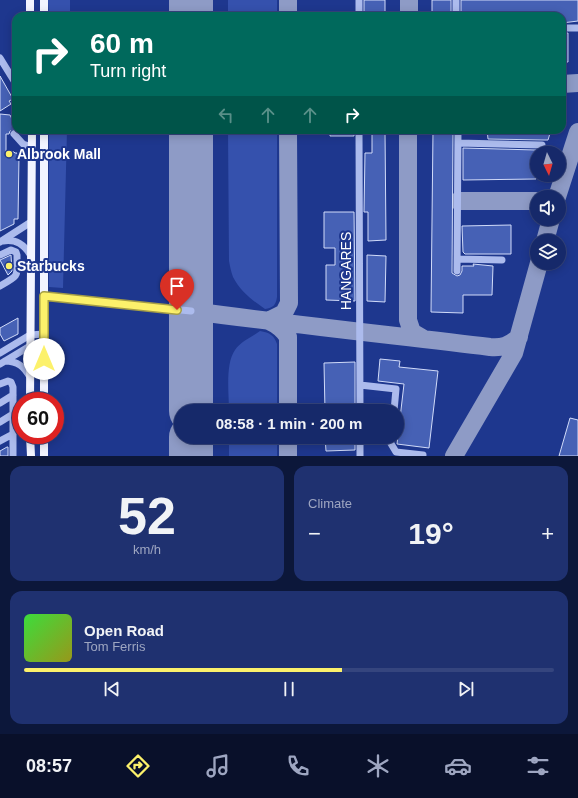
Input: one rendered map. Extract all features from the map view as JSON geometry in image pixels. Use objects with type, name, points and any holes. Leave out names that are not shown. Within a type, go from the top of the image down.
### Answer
[{"type":"main road","points":[[44,0],[44,12]]},
{"type":"main road","points":[[30,1],[30,12]]},
{"type":"main road","points":[[30,392],[32,134]]},
{"type":"main road","points":[[44,134],[44,392]]},
{"type":"main road","points":[[30,444],[31,456]]},
{"type":"main road","points":[[44,444],[44,456]]},
{"type":"lane","points":[[359,0],[359,12]]},
{"type":"lane","points":[[456,0],[456,12]]},
{"type":"lane","points":[[566,28],[578,28]]},
{"type":"lane","points":[[0,58],[12,78]]},
{"type":"lane","points":[[14,134],[22,144],[32,147]]},
{"type":"lane","name":"HANGARES","points":[[359,134],[360,404]]},
{"type":"lane","points":[[457,271],[458,134]]},
{"type":"lane","points":[[458,143],[542,145]]},
{"type":"lane","points":[[1,242],[31,222]]},
{"type":"lane","points":[[1,242],[10,240],[23,244],[31,256]]},
{"type":"lane","points":[[0,255],[11,250],[16,252],[17,275],[0,286]]},
{"type":"lane","points":[[458,260],[502,260]]},
{"type":"lane","points":[[44,296],[191,311]]},
{"type":"lane","points":[[0,353],[30,335],[44,334]]},
{"type":"lane","points":[[2,362],[30,346],[44,345]]},
{"type":"lane","points":[[2,362],[12,361],[23,366],[30,377]]},
{"type":"lane","points":[[0,384],[8,381],[11,382],[13,392]]},
{"type":"lane","points":[[360,385],[396,389],[395,404]]},
{"type":"lane","points":[[0,403],[12,396]]},
{"type":"lane","points":[[0,422],[12,415]]},
{"type":"lane","points":[[0,441],[12,435]]},
{"type":"lane","points":[[13,444],[14,456]]},
{"type":"lane","points":[[360,444],[360,456]]},
{"type":"lane","points":[[391,444],[396,452],[423,455]]},
{"type":"shaded area","points":[[48,0],[70,0],[70,12],[49,12]]},
{"type":"shaded area","points":[[228,0],[277,0],[277,12],[228,12]]},
{"type":"shaded area","points":[[49,134],[67,134],[63,288],[49,287]]},
{"type":"shaded area","points":[[228,134],[277,134],[277,297],[274,306],[265,309],[243,291],[233,277],[229,261]]},
{"type":"shaded area","points":[[260,331],[271,335],[277,344],[277,404],[229,404],[228,379],[230,363],[235,350],[247,339]]},
{"type":"shaded area","points":[[229,444],[277,444],[277,456],[229,456]]},
{"type":"building","points":[[364,0],[385,0],[385,12],[364,12]]},
{"type":"building","points":[[432,0],[451,0],[451,12],[432,12]]},
{"type":"building","points":[[461,0],[578,0],[578,21],[566,22],[566,12],[461,12]]},
{"type":"building","points":[[566,33],[568,33],[568,62],[566,62]]},
{"type":"building","points":[[0,76],[12,100],[9,101],[11,104],[0,111]]},
{"type":"building","name":"Albrook Mall","points":[[0,114],[10,115],[12,119],[12,130],[9,134],[6,134],[6,151],[17,153],[19,156],[18,219],[14,219],[14,224],[0,231]]},
{"type":"building","points":[[330,134],[354,134],[354,136],[330,136]]},
{"type":"building","points":[[372,134],[385,134],[386,240],[368,241],[368,212],[364,212],[365,153],[372,153]]},
{"type":"building","points":[[433,134],[453,134],[452,273],[457,276],[460,275],[462,266],[474,266],[473,264],[493,266],[492,295],[463,295],[463,313],[431,312]]},
{"type":"building","points":[[487,134],[550,134],[548,140],[488,139]]},
{"type":"building","points":[[463,148],[530,150],[530,179],[463,180]]},
{"type":"building","points":[[324,212],[354,212],[355,301],[326,300],[326,265],[335,265],[335,248],[324,248]]},
{"type":"building","points":[[511,225],[511,254],[465,254],[463,252],[462,226]]},
{"type":"building","name":"Starbucks","points":[[11,255],[12,271],[8,275],[0,260]]},
{"type":"building","points":[[367,255],[386,256],[385,302],[367,301]]},
{"type":"building","points":[[18,318],[18,334],[4,341],[0,334],[0,328]]},
{"type":"building","points":[[380,359],[400,361],[399,367],[438,371],[429,448],[397,444],[404,444],[404,404],[402,404],[404,384],[378,381]]},
{"type":"building","points":[[355,362],[355,404],[325,404],[324,363]]},
{"type":"building","points":[[570,418],[578,420],[578,456],[559,456]]},
{"type":"building","points":[[326,444],[355,444],[355,450],[326,451]]},
{"type":"building","points":[[7,447],[8,456],[0,456],[0,451]]},
{"type":"taxiway","points":[[288,0],[288,12]]},
{"type":"taxiway","points":[[409,0],[409,12]]},
{"type":"taxiway","points":[[566,84],[578,83]]},
{"type":"taxiway","points":[[559,190],[578,132]]},
{"type":"taxiway","points":[[268,321],[284,313],[289,303],[288,134]]},
{"type":"taxiway","points":[[408,134],[408,320],[412,332],[424,339]]},
{"type":"taxiway","points":[[458,201],[530,201]]},
{"type":"taxiway","points":[[547,234],[549,226]]},
{"type":"taxiway","points":[[454,456],[514,353],[537,270]]},
{"type":"taxiway","points":[[191,311],[490,347],[505,346],[519,337]]},
{"type":"taxiway","points":[[269,321],[280,328],[288,337],[288,404]]},
{"type":"taxiway","points":[[288,444],[288,456]]},
{"type":"runway","points":[[191,0],[191,12]]},
{"type":"runway","points":[[191,134],[191,404]]},
{"type":"runway","points":[[191,444],[191,456]]},
{"type":"place","name":"Albrook Mall","points":[[9,154]]},
{"type":"place","name":"Starbucks","points":[[9,266]]},
{"type":"route","points":[[44,359],[44,296],[177,310]]}]
